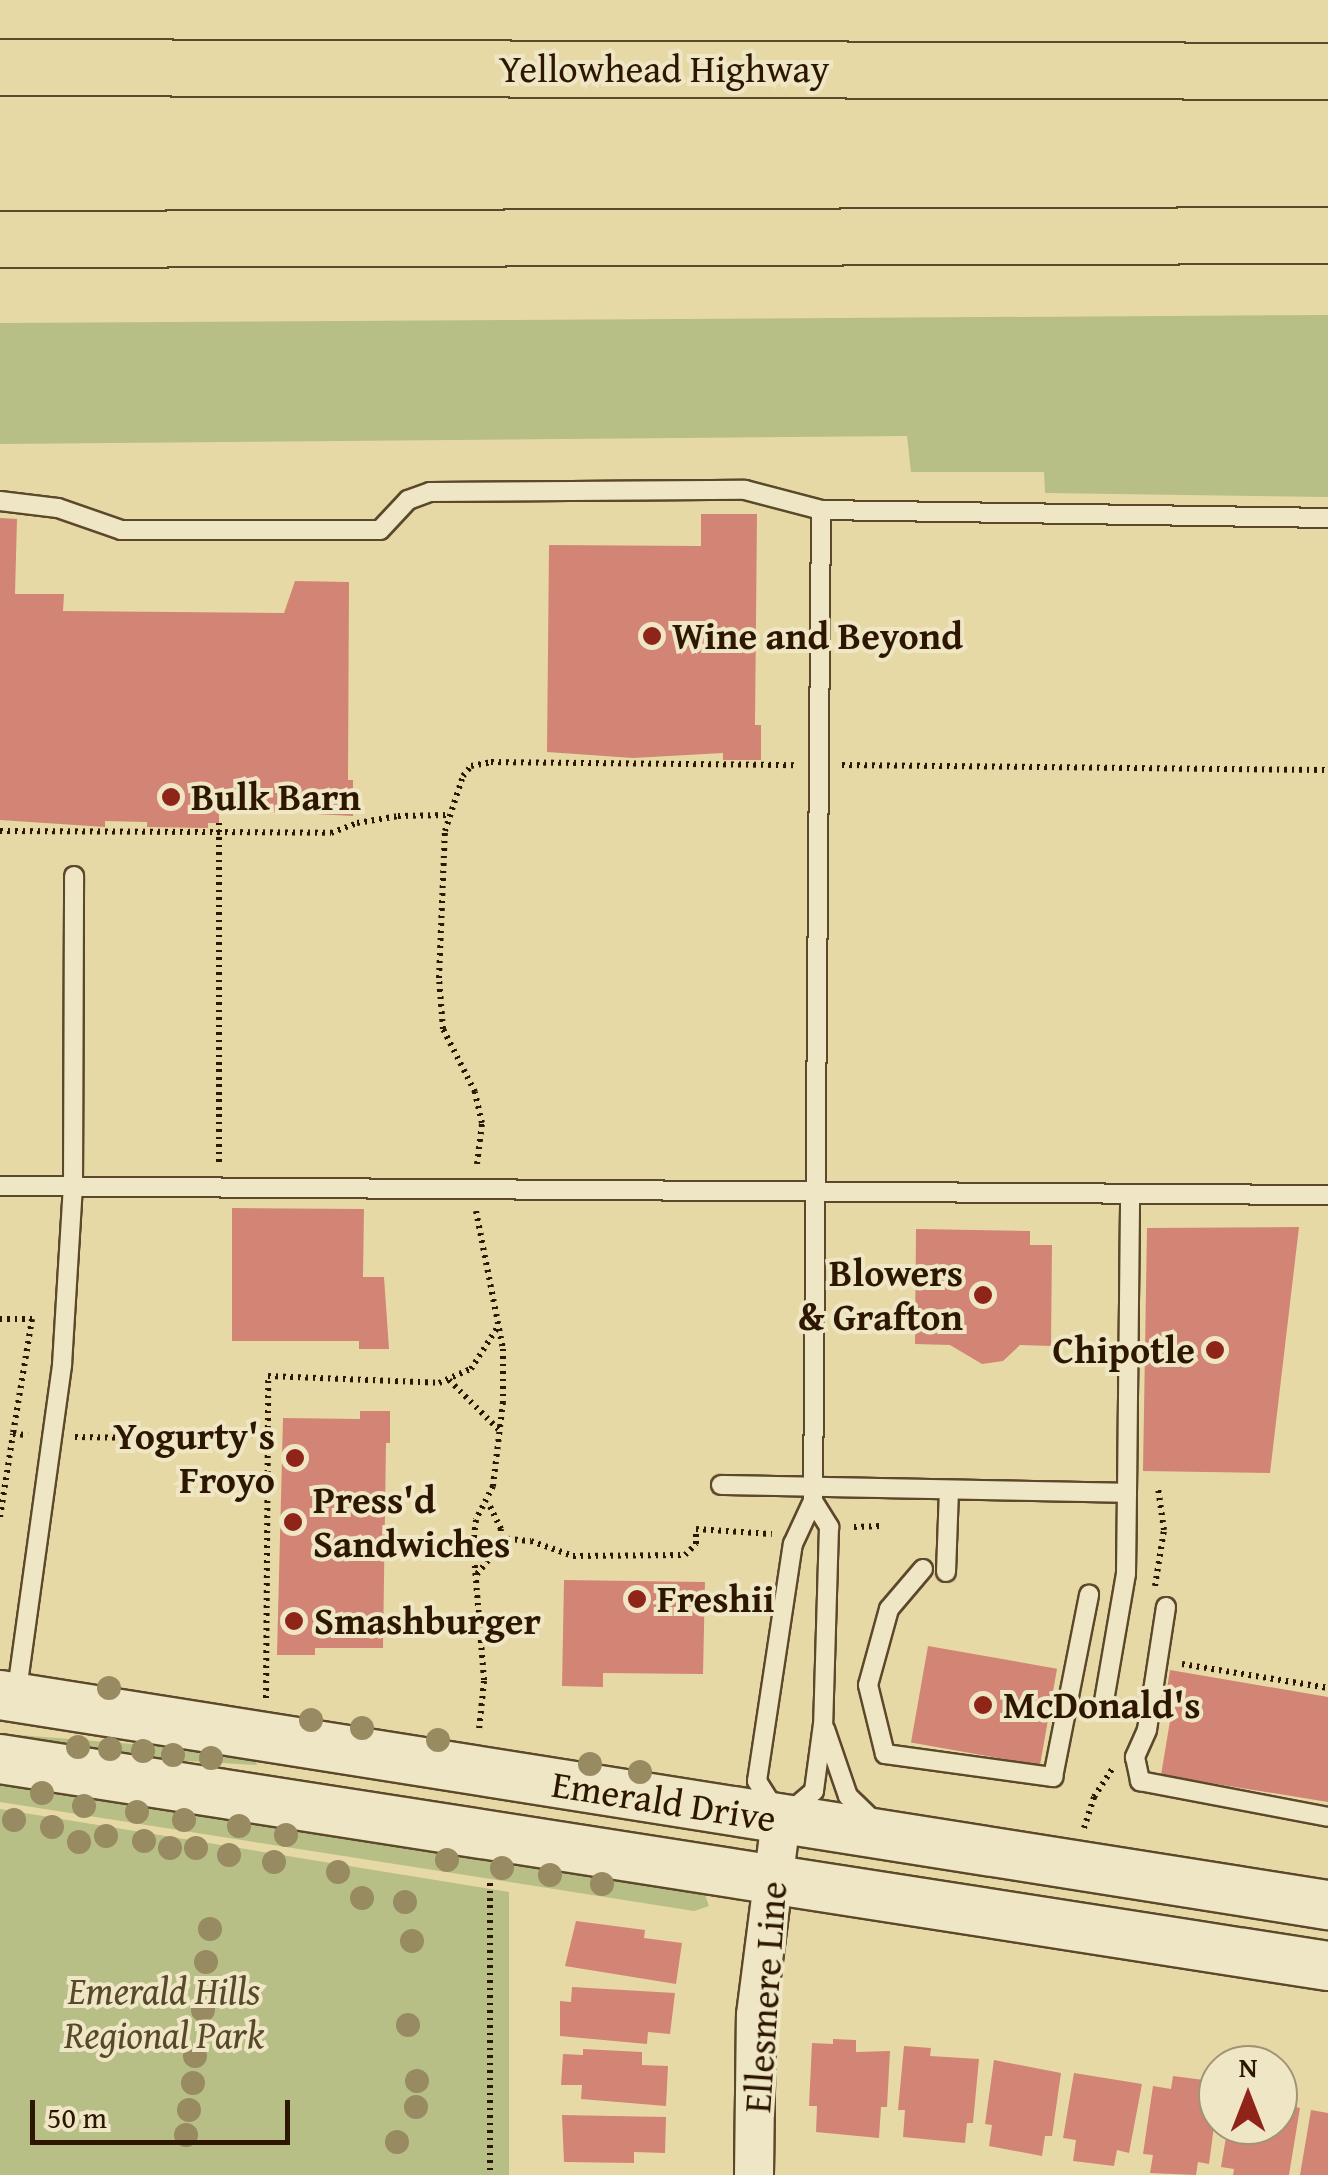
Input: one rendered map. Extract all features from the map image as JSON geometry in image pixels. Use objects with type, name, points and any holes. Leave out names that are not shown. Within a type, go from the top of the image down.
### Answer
[{"type":"highway","name":"Yellowhead Highway","points":[[0,67],[1328,71]]},
{"type":"highway","points":[[0,239],[1328,234]]},
{"type":"street","name":"Emerald Drive","points":[[8,1697],[1328,1905]]},
{"type":"street","name":"Emerald Drive","points":[[0,1758],[1328,1966]]},
{"type":"street","name":"Ellesmere Line","points":[[754,2175],[756,2015],[781,1819]]},
{"type":"lane","points":[[0,501],[22,501],[120,530],[380,530],[408,500],[430,492],[745,490],[821,510],[1328,518]]},
{"type":"lane","points":[[813,1494],[829,1528],[823,1724],[814,1791],[781,1819],[757,1781],[797,1531],[813,1494],[821,510]]},
{"type":"lane","points":[[8,1697],[54,1436],[73,1186],[74,876]]},
{"type":"lane","points":[[0,1186],[1328,1195]]},
{"type":"lane","points":[[1104,1701],[1126,1574],[1130,1194]]},
{"type":"lane","points":[[722,1485],[813,1494],[949,1490],[1127,1493]]},
{"type":"lane","points":[[946,1572],[949,1490]]},
{"type":"lane","points":[[923,1568],[889,1609],[868,1685],[885,1754],[1053,1777],[1089,1595]]},
{"type":"lane","points":[[1166,1607],[1147,1730],[1135,1757],[1140,1781],[1154,1788],[1328,1817]]},
{"type":"lane","points":[[823,1724],[848,1796],[890,1836]]},
{"type":"path","points":[[478,1736],[484,1682],[476,1520],[488,1501],[500,1431],[503,1349],[476,1220],[482,1123],[476,1092],[444,1029],[439,978],[447,815],[471,766],[632,761],[1328,770]]},
{"type":"path","points":[[0,830],[332,834],[379,820],[447,815]]},
{"type":"path","points":[[218,1187],[220,823]]},
{"type":"path","points":[[0,1319],[32,1319],[0,1517]]},
{"type":"path","points":[[266,1704],[268,1376],[416,1385],[449,1380],[471,1370],[498,1327]]},
{"type":"path","points":[[449,1380],[500,1431]]},
{"type":"path","points":[[14,1434],[213,1439],[267,1433]]},
{"type":"path","points":[[476,1575],[500,1546],[501,1529],[488,1501]]},
{"type":"path","points":[[829,1528],[881,1526]]},
{"type":"path","points":[[500,1538],[531,1541],[573,1556],[684,1555],[696,1544],[696,1529],[754,1536],[797,1531]]},
{"type":"path","points":[[1157,1660],[1328,1688]]},
{"type":"path","points":[[490,1884],[490,2175]]},
{"type":"green space","points":[[1328,315],[1328,497],[1045,493],[1044,472],[911,472],[907,436],[0,444],[0,323]]},
{"type":"green space","points":[[6,1734],[184,1748],[255,1759],[257,1765],[114,1757],[6,1741]]},
{"type":"green space","points":[[0,1781],[704,1892],[709,1906],[694,1911],[0,1802]]},
{"type":"green space","name":"Emerald Hills Regional Park","points":[[0,1809],[509,1892],[509,2175],[0,2175]]},
{"type":"building","name":"Wine and Beyond","points":[[701,514],[757,514],[755,725],[761,725],[761,760],[723,760],[723,753],[633,758],[547,752],[549,545],[701,546]]},
{"type":"building","points":[[0,518],[17,519],[15,594],[64,594],[63,611],[284,613],[295,581],[349,582],[348,780],[353,780],[353,816],[316,814],[316,807],[291,807],[291,813],[230,811],[231,807],[219,807],[219,823],[208,823],[208,828],[147,827],[147,822],[105,821],[105,827],[0,820]]},
{"type":"building","points":[[232,1208],[364,1209],[363,1277],[384,1277],[389,1349],[359,1349],[359,1341],[232,1341]]},
{"type":"building","name":"Chipotle","points":[[1299,1227],[1270,1473],[1143,1471],[1147,1228]]},
{"type":"building","name":"Blowers & Grafton","points":[[916,1229],[1030,1231],[1030,1245],[1052,1245],[1051,1346],[1020,1345],[1003,1361],[982,1364],[950,1345],[915,1344]]},
{"type":"building","points":[[360,1411],[390,1411],[390,1443],[386,1443],[383,1648],[315,1648],[315,1655],[277,1655],[283,1418],[360,1419]]},
{"type":"building","points":[[564,1580],[705,1582],[703,1674],[603,1673],[603,1687],[562,1686]]},
{"type":"building","name":"McDonald's","points":[[928,1646],[1057,1669],[1040,1765],[911,1743]]},
{"type":"building","points":[[1170,1670],[1328,1697],[1328,1802],[1161,1775],[1172,1709],[1164,1708]]},
{"type":"building","points":[[576,1921],[645,1930],[644,1938],[682,1943],[676,1984],[565,1966]]},
{"type":"building","points":[[572,1987],[675,1993],[670,2034],[648,2032],[647,2044],[560,2036],[560,2001],[571,2002]]},
{"type":"building","points":[[833,2039],[856,2040],[856,2052],[890,2051],[887,2107],[881,2107],[879,2138],[816,2132],[817,2106],[809,2106],[812,2043],[833,2044]]},
{"type":"building","points":[[904,2046],[931,2048],[930,2056],[979,2059],[973,2123],[967,2123],[965,2143],[903,2137],[905,2110],[898,2110]]},
{"type":"building","points":[[583,2049],[642,2052],[642,2065],[668,2066],[666,2106],[581,2099],[582,2085],[561,2085],[563,2054],[583,2055]]},
{"type":"building","points":[[994,2060],[1061,2073],[1052,2136],[1045,2136],[1042,2156],[989,2146],[992,2125],[985,2124]]},
{"type":"building","points":[[1074,2073],[1142,2084],[1129,2153],[1117,2150],[1114,2166],[1073,2161],[1076,2140],[1063,2138]]},
{"type":"building","points":[[1173,2076],[1198,2079],[1198,2145],[1212,2145],[1209,2164],[1198,2162],[1196,2175],[1150,2173],[1153,2155],[1143,2154],[1153,2086],[1171,2089]]},
{"type":"building","points":[[1311,2110],[1328,2113],[1328,2175],[1300,2175]]},
{"type":"building","points":[[562,2115],[666,2117],[665,2153],[634,2152],[634,2163],[564,2162]]},
{"type":"building","points":[[1225,2145],[1294,2145],[1289,2175],[1233,2175],[1234,2169],[1221,2167]]},
{"type":"place","name":"Wine and Beyond","points":[[652,636]]},
{"type":"place","name":"Bulk Barn","points":[[171,797]]},
{"type":"place","name":"Blowers & Grafton","points":[[983,1295]]},
{"type":"place","name":"Chipotle","points":[[1215,1350]]},
{"type":"place","name":"Yogurty's Froyo","points":[[295,1458]]},
{"type":"place","name":"Press'd Sandwiches","points":[[293,1522]]},
{"type":"place","name":"Freshii","points":[[637,1599]]},
{"type":"place","name":"Smashburger","points":[[294,1621]]},
{"type":"place","name":"McDonald's","points":[[983,1705]]}]
